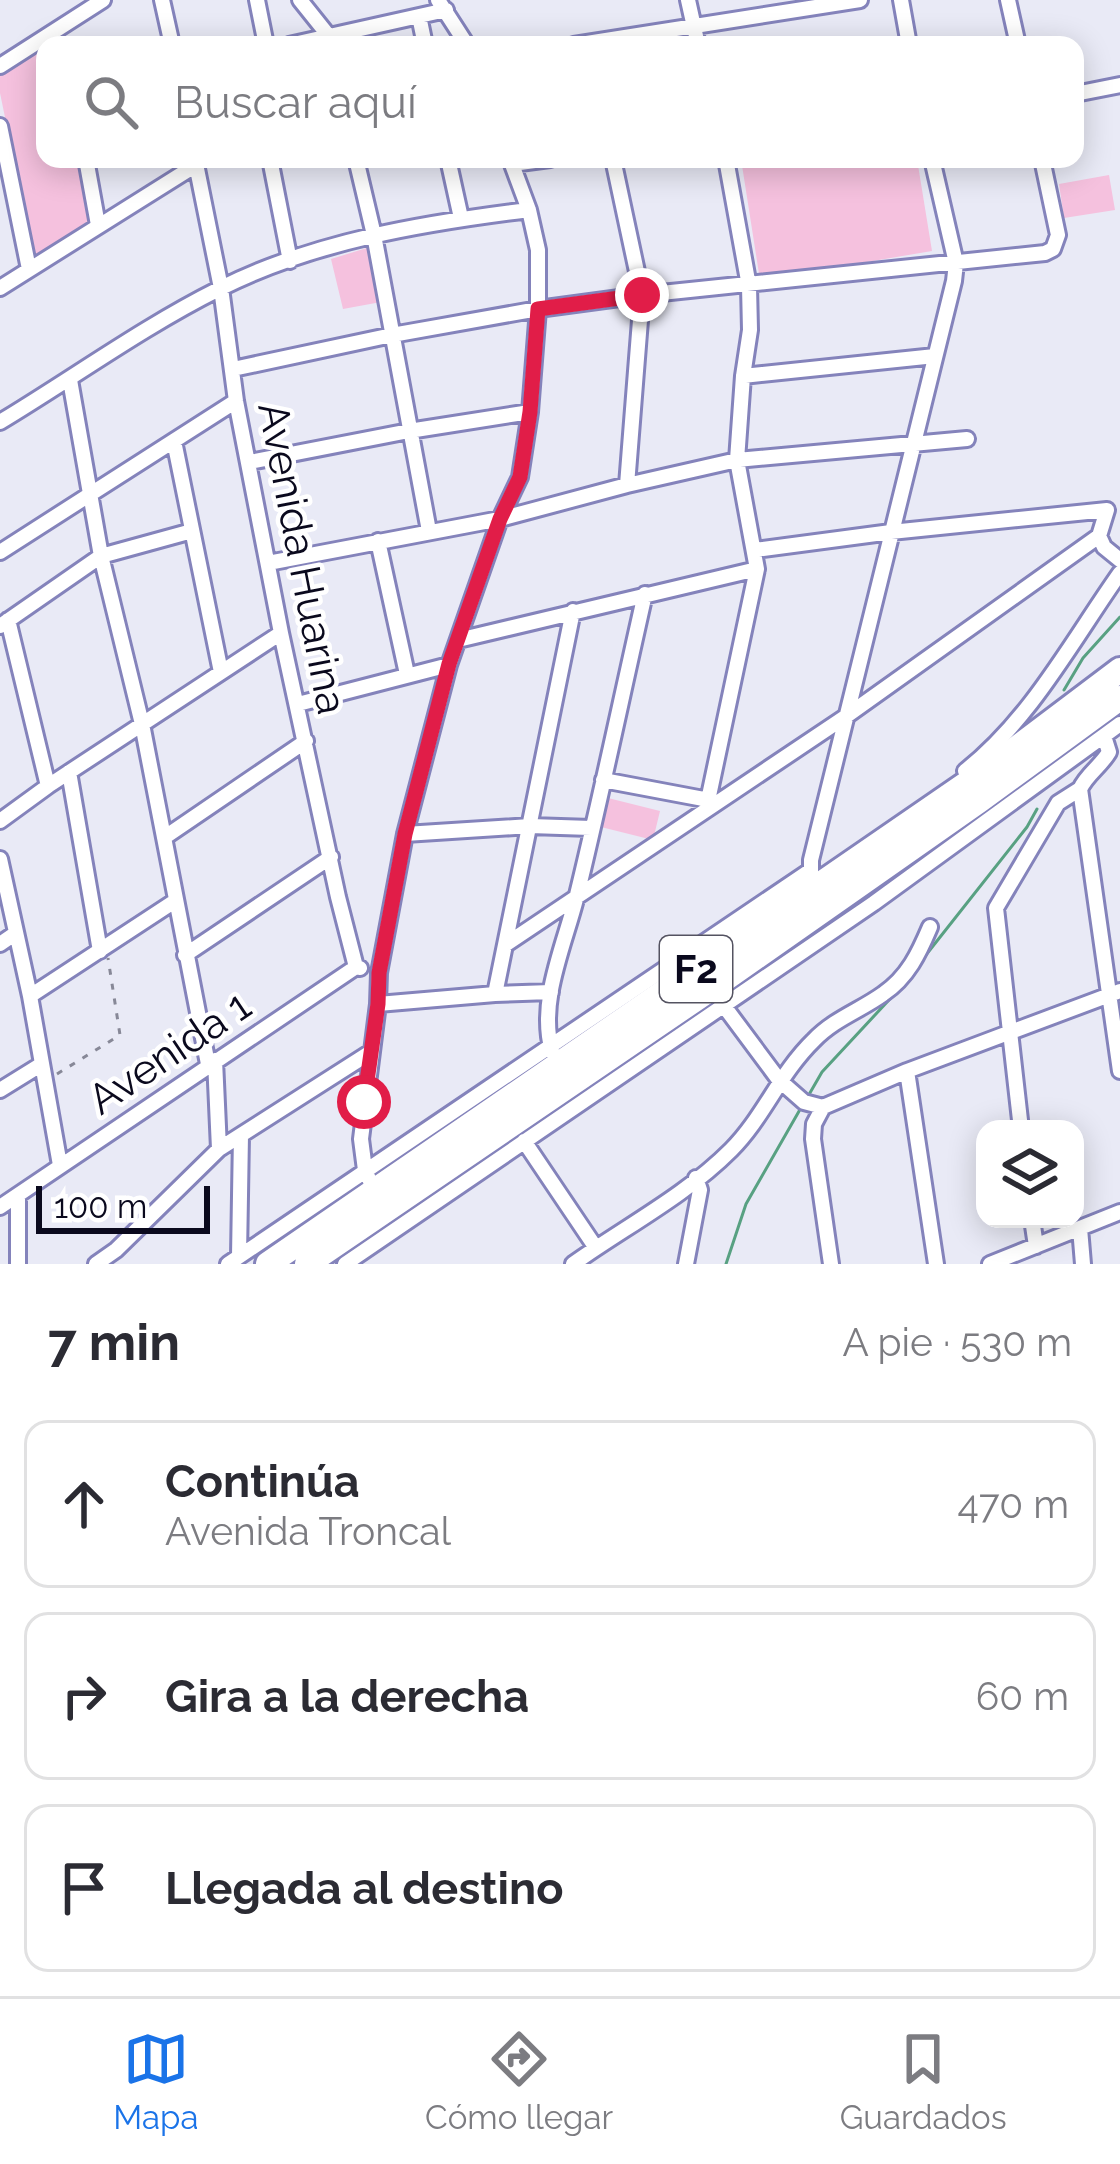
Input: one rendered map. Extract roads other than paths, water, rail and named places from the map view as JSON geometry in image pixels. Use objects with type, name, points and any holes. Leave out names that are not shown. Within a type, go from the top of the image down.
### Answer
[{"type":"highway","name":"F2","points":[[268,1264],[369,1180],[814,878],[926,812],[1120,670]]},
{"type":"highway","name":"F2","points":[[307,1264],[718,998],[1120,698]]},
{"type":"street","points":[[46,36],[104,0]]},
{"type":"street","points":[[162,0],[170,36]]},
{"type":"street","points":[[257,0],[264,36]]},
{"type":"street","points":[[300,0],[329,36]]},
{"type":"street","points":[[688,0],[696,36]]},
{"type":"street","points":[[631,36],[798,5],[860,0]]},
{"type":"street","points":[[901,0],[907,36]]},
{"type":"street","points":[[1008,0],[1016,36]]},
{"type":"street","points":[[346,36],[442,5],[461,36]]},
{"type":"street","points":[[419,16],[423,36]]},
{"type":"street","points":[[62,26],[64,36]]},
{"type":"street","points":[[0,66],[36,43]]},
{"type":"street","points":[[1084,92],[1120,85]]},
{"type":"street","points":[[0,126],[29,268]]},
{"type":"street","points":[[88,168],[98,225]]},
{"type":"street","points":[[0,288],[187,168]]},
{"type":"street","name":"Avenida Huarina","points":[[197,168],[281,633],[356,968]]},
{"type":"street","points":[[272,168],[290,261]]},
{"type":"street","points":[[358,168],[429,531]]},
{"type":"street","points":[[450,168],[461,218]]},
{"type":"street","points":[[233,1260],[369,1180],[361,1139],[379,973],[405,834],[449,664],[500,519],[520,477],[530,412],[538,250],[513,168]]},
{"type":"street","points":[[615,168],[642,295],[627,484]]},
{"type":"street","points":[[708,805],[757,568],[736,460],[750,330],[749,286],[728,168]]},
{"type":"street","points":[[814,878],[845,717],[956,262],[934,168]]},
{"type":"street","points":[[232,369],[538,309],[1045,253],[1053,249],[1058,235],[1044,168]]},
{"type":"street","points":[[0,422],[221,288],[374,235],[529,211]]},
{"type":"street","points":[[743,376],[935,356]]},
{"type":"street","points":[[70,380],[101,556],[142,724],[185,955],[212,1062],[219,1149]]},
{"type":"street","points":[[0,552],[236,401]]},
{"type":"street","points":[[250,462],[530,412]]},
{"type":"street","points":[[268,563],[500,519],[736,460],[967,439]]},
{"type":"street","points":[[174,441],[221,672]]},
{"type":"street","points":[[505,945],[845,717],[1099,536],[1107,510],[755,550]]},
{"type":"street","points":[[48,785],[4,623],[101,556],[192,531]]},
{"type":"street","points":[[1099,536],[1120,560]]},
{"type":"street","points":[[378,541],[407,674]]},
{"type":"street","points":[[458,640],[757,568]]},
{"type":"street","points":[[926,812],[940,791],[1010,731],[1120,573]]},
{"type":"street","points":[[554,1055],[547,1022],[551,992],[645,594]]},
{"type":"street","points":[[495,994],[573,611]]},
{"type":"street","points":[[0,821],[281,633]]},
{"type":"street","points":[[298,704],[449,664]]},
{"type":"street","points":[[345,1264],[524,1142],[718,998],[891,891],[1120,724]]},
{"type":"street","points":[[1020,1120],[996,908],[1058,803],[1080,789],[1104,761],[1108,752],[1104,736]]},
{"type":"street","points":[[165,837],[306,741]]},
{"type":"street","points":[[69,772],[103,948]]},
{"type":"street","points":[[602,780],[708,805]]},
{"type":"street","points":[[1080,789],[1114,993],[1120,1071]]},
{"type":"street","points":[[405,834],[530,826],[591,828]]},
{"type":"street","points":[[185,955],[331,856]]},
{"type":"street","points":[[0,859],[60,1166]]},
{"type":"street","points":[[30,997],[175,901]]},
{"type":"street","points":[[573,1264],[650,1214],[728,1154],[779,1080],[818,1036],[900,980],[917,958],[930,927]]},
{"type":"street","points":[[0,944],[16,933]]},
{"type":"street","points":[[356,968],[379,973]]},
{"type":"street","name":"Avenida 1","points":[[0,1207],[356,968]]},
{"type":"street","points":[[378,1004],[551,992]]},
{"type":"street","points":[[718,998],[779,1080],[805,1102],[823,1107],[1114,993]]},
{"type":"street","points":[[96,1264],[219,1149],[371,1052]]},
{"type":"street","points":[[0,1090],[42,1064]]},
{"type":"street","points":[[907,1071],[936,1264]]},
{"type":"street","points":[[823,1107],[813,1139],[831,1264]]},
{"type":"street","points":[[233,1260],[241,1135]]},
{"type":"street","points":[[524,1142],[596,1248]]},
{"type":"street","points":[[686,1264],[700,1190],[696,1178]]},
{"type":"street","points":[[18,1195],[18,1264]]},
{"type":"street","points":[[1084,1226],[1120,1212]]},
{"type":"street","points":[[1033,1228],[1036,1246]]},
{"type":"street","points":[[990,1264],[1080,1228],[1083,1264]]},
{"type":"waterway","points":[[1064,690],[1083,658],[1120,617]]},
{"type":"waterway","points":[[918,965],[1037,809]]},
{"type":"waterway","points":[[807,1098],[822,1072],[901,987]]},
{"type":"waterway","points":[[726,1264],[746,1204],[802,1106]]}]
